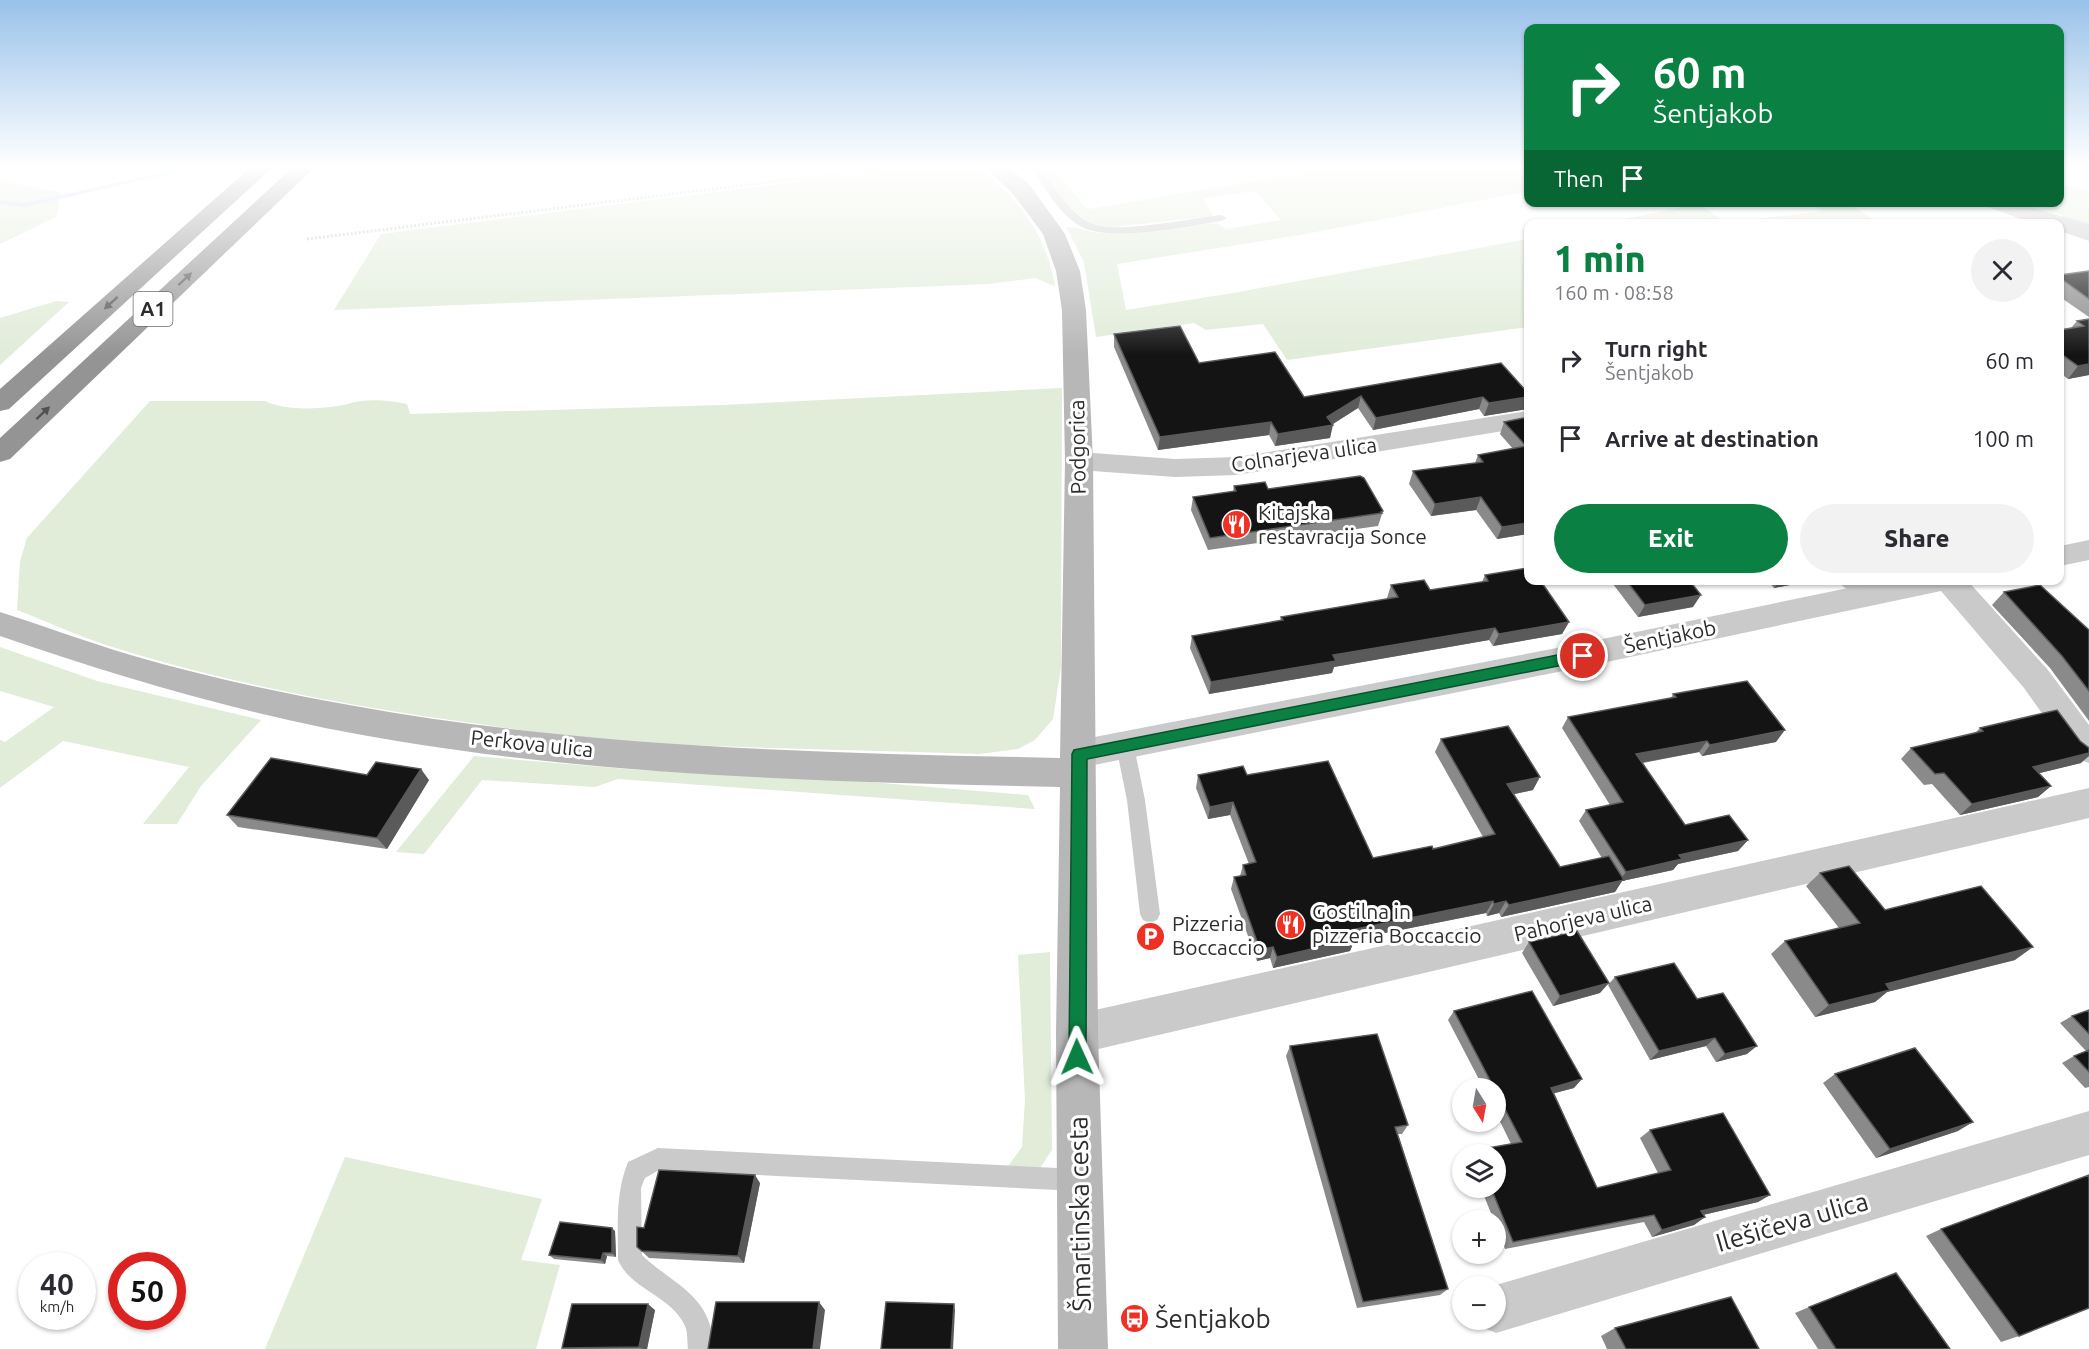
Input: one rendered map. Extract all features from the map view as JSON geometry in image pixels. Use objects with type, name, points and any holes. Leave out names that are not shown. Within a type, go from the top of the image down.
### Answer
[{"type":"highway","name":"A1","points":[[0,403],[194,229]]},
{"type":"highway","name":"A1","points":[[0,453],[239,229]]},
{"type":"main road","name":"Podgorica","points":[[1051,229],[1068,271],[1076,332],[1079,461],[1079,764]]},
{"type":"main road","name":"Perkova ulica","points":[[0,624],[177,681],[357,720],[560,749],[876,768],[1079,764]]},
{"type":"main road","name":"Šmartinska cesta","points":[[1079,764],[1077,1034],[1083,1349]]},
{"type":"street","points":[[2073,229],[2089,234]]},
{"type":"street","name":"Colnarjeva ulica","points":[[1079,461],[1175,468],[1237,466],[1524,420]]},
{"type":"street","points":[[2064,555],[2089,550]]},
{"type":"street","name":"Šentjakob","points":[[1079,764],[1125,746],[1855,589],[1894,585]]},
{"type":"street","points":[[1953,585],[2036,679],[2049,695],[2064,721],[2089,749]]},
{"type":"street","name":"Pahorjeva ulica","points":[[1077,1034],[2089,803]]},
{"type":"street","name":"Ilešičeva ulica","points":[[1506,1306],[2089,1133]]},
{"type":"lane","points":[[1125,746],[1136,800],[1150,914]]},
{"type":"lane","points":[[700,1349],[698,1326],[687,1306],[669,1290],[643,1274],[630,1260],[630,1188],[636,1170],[658,1159],[1079,1180]]},
{"type":"path","points":[[307,239],[389,229]]},
{"type":"green space","points":[[0,229],[31,229],[0,244]]},
{"type":"green space","points":[[421,229],[1035,229],[1045,250],[1055,286],[1035,278],[989,284],[334,310],[381,234]]},
{"type":"green space","points":[[1067,229],[1101,233],[1148,229],[1332,229],[1117,264],[1126,310],[1233,293],[1524,240],[1524,328],[1287,360],[1263,324],[1206,330],[1194,323],[1096,337],[1084,262]]},
{"type":"green space","points":[[56,301],[69,302],[0,365],[0,318]]},
{"type":"green space","points":[[1062,388],[1061,667],[1053,719],[1035,740],[1018,749],[979,754],[703,746],[618,741],[525,731],[385,710],[246,683],[109,646],[17,610],[20,561],[27,538],[150,401],[265,401],[291,408],[310,408],[378,400],[407,404],[410,414],[722,405]]},
{"type":"green space","points":[[0,647],[97,681],[261,720],[201,786],[177,824],[143,824],[189,767],[63,741],[0,788],[0,740],[5,742],[54,707],[0,691]]},
{"type":"green space","points":[[474,756],[638,770],[833,779],[1028,795],[1035,809],[618,779],[595,787],[482,780],[424,854],[396,852]]},
{"type":"green space","points":[[1050,952],[1052,1150],[1040,1168],[1008,1166],[1022,1147],[1025,1100],[1018,955]]},
{"type":"green space","points":[[345,1157],[542,1199],[521,1260],[560,1265],[536,1349],[265,1349]]},
{"type":"building","points":[[2089,271],[2089,299],[2064,281],[2064,274]]},
{"type":"building","points":[[2089,319],[2089,364],[2078,366],[2064,356],[2064,329],[2084,326],[2077,321]]},
{"type":"building","points":[[1180,326],[1199,363],[1275,352],[1304,397],[1501,363],[1524,389],[1524,398],[1489,403],[1483,397],[1376,418],[1361,396],[1327,417],[1333,425],[1278,434],[1271,422],[1160,437],[1114,334]]},
{"type":"building","points":[[1524,418],[1524,444],[1504,422]]},
{"type":"building","points":[[1524,446],[1524,524],[1502,527],[1481,497],[1435,504],[1413,471],[1483,462],[1478,455]]},
{"type":"building","points":[[1360,476],[1364,478],[1383,511],[1382,513],[1210,538],[1193,497],[1236,491],[1234,486],[1265,482],[1268,489]]},
{"type":"building","points":[[1524,569],[1524,585],[1543,585],[1569,622],[1499,634],[1495,628],[1333,655],[1336,661],[1211,682],[1192,636],[1283,620],[1281,617],[1398,597],[1391,585],[1424,580],[1430,590],[1488,581],[1485,575]]},
{"type":"building","points":[[1630,585],[1693,585],[1701,595],[1645,605]]},
{"type":"building","points":[[2040,585],[2089,630],[2089,691],[2062,656],[2004,592]]},
{"type":"building","points":[[1747,681],[1785,730],[1710,745],[1707,741],[1636,754],[1685,825],[1729,815],[1748,840],[1679,855],[1682,859],[1626,872],[1586,810],[1623,802],[1568,717],[1676,697],[1673,694]]},
{"type":"building","points":[[2057,710],[2080,741],[2089,748],[2089,753],[2033,767],[2051,786],[1972,804],[1944,773],[1935,774],[1911,748],[1983,731],[1980,728]]},
{"type":"building","points":[[1508,726],[1540,777],[1507,784],[1560,867],[1609,856],[1624,880],[1509,905],[1506,901],[1494,904],[1493,901],[1351,930],[1355,939],[1277,957],[1273,947],[1260,950],[1234,877],[1246,875],[1243,865],[1256,862],[1233,802],[1210,807],[1198,775],[1243,766],[1247,775],[1328,761],[1373,858],[1432,846],[1433,849],[1495,834],[1441,739]]},
{"type":"building","points":[[271,758],[367,775],[376,762],[421,769],[377,838],[227,815]]},
{"type":"building","points":[[1849,866],[1885,910],[1981,886],[2033,947],[1886,984],[1890,990],[1829,1005],[1785,941],[1860,923],[1820,873]]},
{"type":"building","points":[[1577,931],[1609,983],[1560,996],[1529,942]]},
{"type":"building","points":[[1674,963],[1697,999],[1723,993],[1757,1046],[1725,1054],[1715,1038],[1659,1051],[1615,977]]},
{"type":"building","points":[[1532,991],[1582,1079],[1551,1088],[1597,1188],[1671,1170],[1650,1130],[1723,1113],[1770,1195],[1701,1211],[1705,1217],[1662,1230],[1654,1215],[1513,1242],[1506,1225],[1506,1210],[1500,1210],[1495,1198],[1506,1198],[1506,1145],[1522,1142],[1506,1111],[1506,1078],[1489,1078],[1454,1011]]},
{"type":"building","points":[[2089,1010],[2089,1034],[2072,1016]]},
{"type":"building","points":[[1377,1034],[1408,1125],[1395,1127],[1448,1289],[1363,1302],[1290,1046]]},
{"type":"building","points":[[1915,1048],[1973,1122],[1890,1149],[1835,1074]]},
{"type":"building","points":[[2089,1050],[2089,1072],[2074,1056]]},
{"type":"building","points":[[659,1170],[755,1175],[738,1256],[642,1251],[637,1247],[637,1227],[644,1228]]},
{"type":"building","points":[[2089,1175],[2089,1308],[2019,1336],[1941,1229]]},
{"type":"building","points":[[560,1222],[612,1228],[612,1253],[603,1253],[601,1260],[549,1255]]},
{"type":"building","points":[[1896,1273],[1950,1349],[1836,1349],[1809,1307]]},
{"type":"building","points":[[1731,1297],[1759,1349],[1626,1349],[1615,1328]]},
{"type":"building","points":[[716,1302],[819,1302],[813,1349],[708,1349]]},
{"type":"building","points":[[886,1302],[954,1304],[951,1349],[881,1349]]},
{"type":"building","points":[[572,1304],[648,1304],[639,1347],[562,1348]]},
{"type":"place","name":"Kitajska restavracija Sonce","points":[[1237,525]]},
{"type":"place","name":"Gostilna in pizzeria Boccaccio","points":[[1291,924]]},
{"type":"place","name":"Pizzeria Boccaccio","points":[[1151,936]]},
{"type":"place","name":"Šentjakob","points":[[1134,1319]]},
{"type":"route","points":[[1077,1057],[1079,754],[1583,656]]}]
